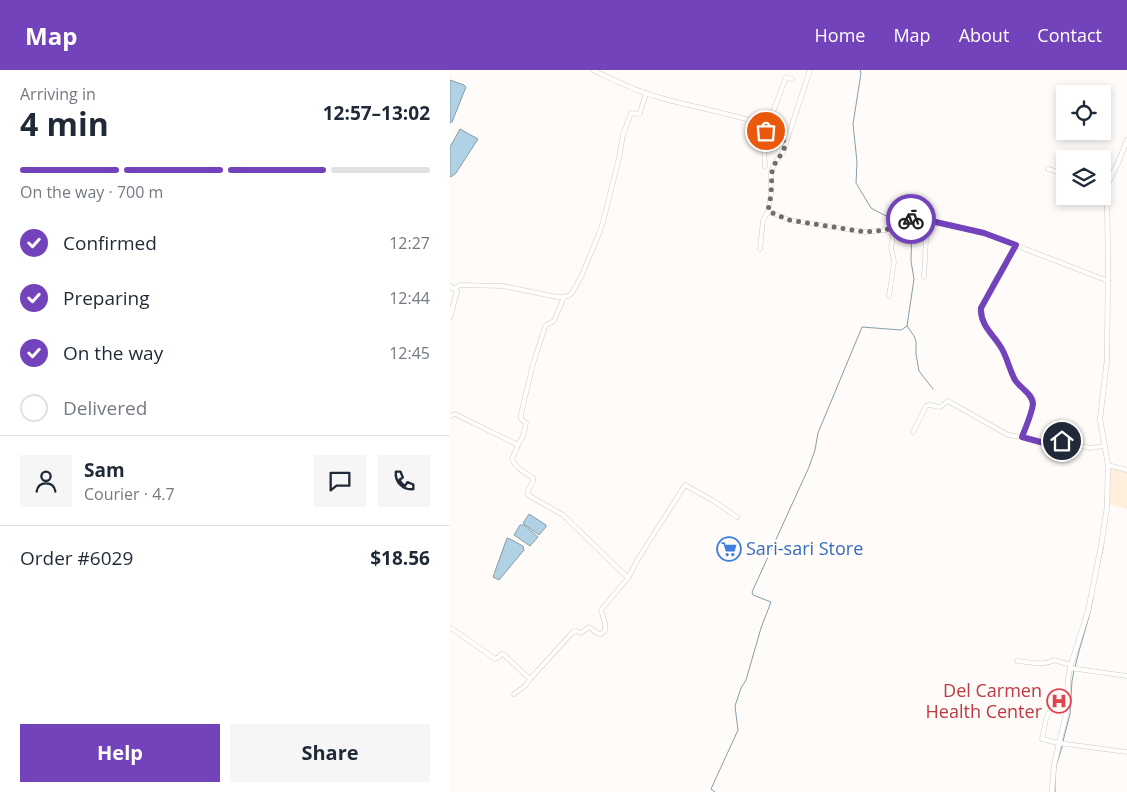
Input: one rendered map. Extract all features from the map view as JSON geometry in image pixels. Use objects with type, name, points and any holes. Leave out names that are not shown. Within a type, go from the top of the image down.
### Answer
[{"type":"street","points":[[593,70],[646,93],[758,123],[768,127],[786,143]]},
{"type":"street","points":[[760,249],[763,221],[768,211],[771,195],[772,172],[776,161],[783,152],[810,70]]},
{"type":"street","points":[[765,167],[764,142],[768,127],[786,77],[792,80]]},
{"type":"street","points":[[452,287],[460,285],[497,285],[557,297],[568,296],[572,292],[582,275],[603,222],[623,135],[631,113],[640,113],[646,93]]},
{"type":"street","points":[[1111,175],[1127,140]]},
{"type":"street","points":[[1048,169],[1056,171]]},
{"type":"street","points":[[1052,792],[1058,743],[1067,710],[1068,680],[1088,611],[1107,507],[1108,465],[1100,419],[1107,360],[1108,281],[1106,205]]},
{"type":"street","points":[[768,211],[789,220],[865,232],[877,232],[892,228],[912,218],[918,218],[984,233],[1108,281]]},
{"type":"street","points":[[924,277],[927,220]]},
{"type":"street","points":[[889,296],[894,261],[891,248],[892,228]]},
{"type":"street","points":[[1016,245],[980,311],[984,324],[1003,351],[1016,381],[1029,394],[1033,404],[1022,437]]},
{"type":"street","points":[[450,318],[457,292],[452,287]]},
{"type":"street","points":[[564,297],[554,321],[545,327],[536,355],[520,420],[526,423],[523,436],[512,459],[522,472],[533,478],[528,495],[563,515],[628,578]]},
{"type":"street","points":[[914,432],[926,406],[930,404],[940,407],[948,401],[1008,435],[1048,444],[1062,441],[1090,448],[1104,446]]},
{"type":"street","points":[[450,416],[455,414],[518,445]]},
{"type":"street","points":[[1108,465],[1127,470]]},
{"type":"street","points":[[514,694],[525,686],[573,632],[581,633],[589,627],[601,634],[605,631],[606,623],[601,610],[628,578],[685,485],[737,517]]},
{"type":"street","points":[[450,629],[495,659],[503,654],[530,679]]},
{"type":"street","points":[[1017,660],[1042,663],[1054,660],[1071,667],[1127,676]]},
{"type":"street","points":[[1055,696],[1046,720],[1042,739],[1058,743],[1127,752]]},
{"type":"shaded area","points":[[1111,467],[1127,471],[1127,509],[1108,504]]},
{"type":"water","points":[[450,80],[466,87],[450,123]]},
{"type":"water","points":[[460,129],[478,139],[456,173],[451,177],[450,147]]},
{"type":"water","points":[[529,514],[546,525],[539,535],[523,523]]},
{"type":"water","points":[[520,525],[524,525],[538,537],[530,546],[514,535]]},
{"type":"water","points":[[507,538],[523,546],[524,550],[499,580],[493,577]]},
{"type":"waterway","points":[[860,70],[853,124],[857,162],[856,183],[871,208],[886,216],[905,220]]},
{"type":"waterway","points":[[715,792],[711,789],[738,730],[735,706],[746,680],[761,628],[771,602],[753,595],[752,592],[809,467],[818,433],[862,327],[901,330],[907,326],[914,279],[911,261],[912,230],[908,224]]},
{"type":"waterway","points":[[907,326],[916,341],[919,371],[933,389]]},
{"type":"waterway","points":[[1097,575],[1103,548]]},
{"type":"waterway","points":[[1075,667],[1093,598]]},
{"type":"waterway","points":[[1063,741],[1070,714],[1074,671]]},
{"type":"waterway","points":[[1056,766],[1063,744]]},
{"type":"waterway","points":[[1055,775],[1055,792]]},
{"type":"way so far","points":[[766,131],[767,126],[786,143],[772,172],[768,211],[789,220],[865,232],[886,230],[911,219]]},
{"type":"place","name":"Sari-sari Store","points":[[729,549]]},
{"type":"place","name":"Del Carmen Health Center","points":[[1059,701]]},
{"type":"route","points":[[911,219],[918,218],[984,233],[1016,245],[980,311],[984,324],[1003,351],[1016,381],[1029,394],[1033,404],[1022,437],[1048,444],[1062,441]]}]
